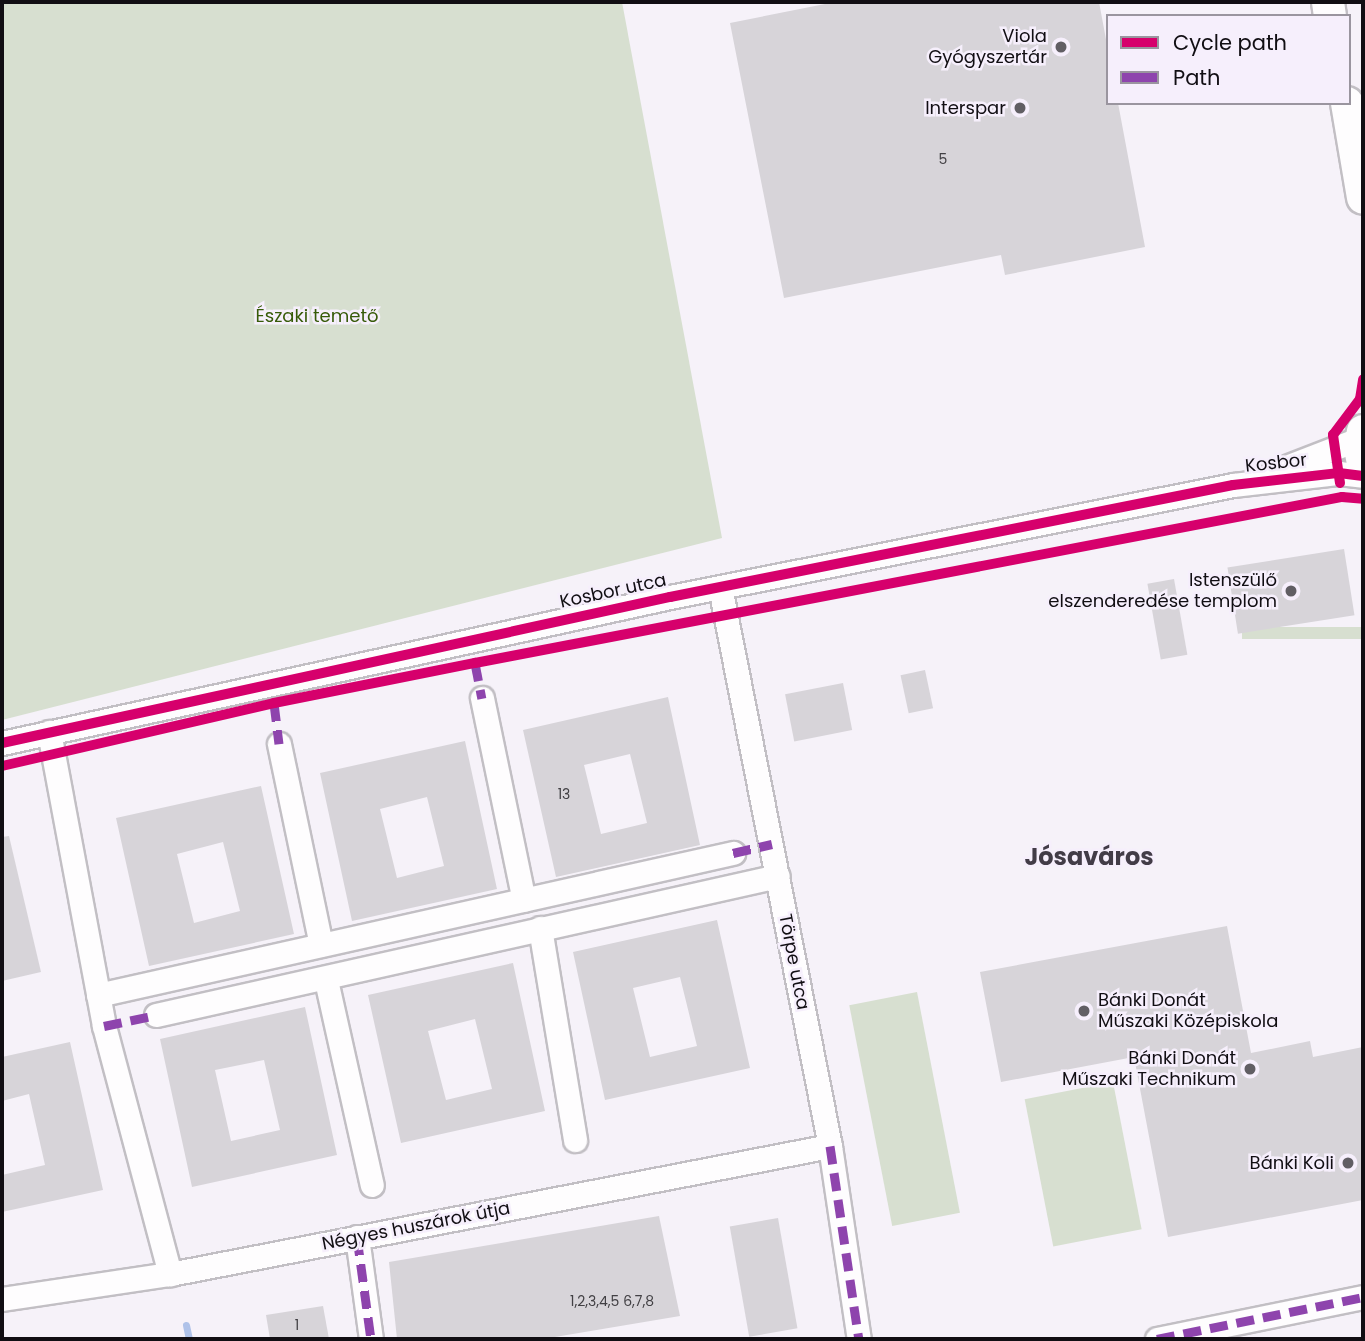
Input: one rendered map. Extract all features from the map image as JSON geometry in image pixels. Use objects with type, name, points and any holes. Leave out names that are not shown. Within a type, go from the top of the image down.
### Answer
[{"type":"street","points":[[1347,105],[1363,198]]},
{"type":"street","name":"Kosbor","points":[[1233,485],[1362,445]]},
{"type":"street","name":"Kosbor","points":[[1233,485],[1339,473],[1363,476]]},
{"type":"street","name":"Kosbor utca","points":[[2,743],[720,587],[1233,485]]},
{"type":"street","name":"Törpe utca","points":[[720,587],[830,1146],[859,1339]]},
{"type":"street","points":[[482,698],[524,900]]},
{"type":"street","points":[[49,732],[98,995],[170,1274]]},
{"type":"street","points":[[279,744],[321,945]]},
{"type":"street","points":[[98,995],[733,853]]},
{"type":"street","points":[[156,1015],[326,980],[540,928],[778,876]]},
{"type":"street","points":[[540,928],[575,1140]]},
{"type":"street","points":[[326,980],[372,1185]]},
{"type":"street","name":"Négyes huszárok útja","points":[[2,1299],[170,1274],[830,1146]]},
{"type":"street","points":[[357,1237],[370,1339]]},
{"type":"street","points":[[1157,1339],[1363,1297]]},
{"type":"green space","name":"Északi temető","points":[[2,2],[622,2],[722,538],[2,720]]},
{"type":"green space","points":[[1242,627],[1363,627],[1363,639],[1242,639]]},
{"type":"green space","points":[[917,992],[960,1213],[892,1226],[849,1005]]},
{"type":"green space","points":[[1113,1082],[1142,1229],[1053,1246],[1025,1099]]},
{"type":"building","points":[[835,2],[1099,2],[1106,39],[1106,105],[1118,105],[1145,247],[1005,275],[1001,255],[784,298],[730,23]]},
{"type":"building","name":"Istenszülő elszenderedése templom","points":[[1344,549],[1354,615],[1238,634],[1227,567]]},
{"type":"building","points":[[1174,579],[1187,655],[1161,660],[1147,584]]},
{"type":"building","points":[[925,670],[933,708],[909,713],[901,675]]},
{"type":"building","points":[[843,683],[852,730],[794,741],[785,694]]},
{"type":"building","points":[[668,697],[700,845],[556,877],[523,730]],"holes":[[[630,754],[647,823],[601,834],[584,765]]]},
{"type":"building","points":[[465,741],[497,889],[352,921],[320,773]],"holes":[[[427,797],[444,866],[397,878],[380,809]]]},
{"type":"building","points":[[261,786],[294,934],[149,966],[116,818]],"holes":[[[223,842],[240,911],[194,923],[177,854]]]},
{"type":"building","points":[[9,836],[41,972],[2,981],[2,837]]},
{"type":"building","points":[[717,920],[750,1068],[605,1100],[573,952]],"holes":[[[680,977],[697,1046],[650,1057],[633,988]]]},
{"type":"building","name":"Bánki Donát Műszaki Technikum","points":[[1227,926],[1251,1053],[1310,1041],[1313,1057],[1363,1047],[1363,1200],[1168,1237],[1134,1057],[1001,1082],[980,972]]},
{"type":"building","points":[[513,963],[545,1111],[401,1143],[368,995]],"holes":[[[475,1019],[492,1089],[446,1100],[428,1031]]]},
{"type":"building","points":[[305,1007],[337,1155],[192,1187],[160,1039]],"holes":[[[264,1060],[280,1130],[231,1141],[215,1070]]]},
{"type":"building","points":[[70,1042],[103,1190],[2,1212],[2,1175],[45,1165],[29,1094],[2,1101],[2,1057]]},
{"type":"building","points":[[659,1216],[680,1316],[543,1339],[397,1339],[389,1262]]},
{"type":"building","points":[[778,1218],[797,1328],[749,1337],[730,1227]]},
{"type":"building","points":[[323,1306],[329,1339],[270,1339],[266,1315]]},
{"type":"waterway","points":[[186,1325],[189,1339]]},
{"type":"marked path","points":[[475,663],[482,698]]},
{"type":"marked path","points":[[274,703],[279,744]]},
{"type":"marked path","points":[[733,853],[772,844]]},
{"type":"marked path","points":[[104,1026],[156,1015]]},
{"type":"marked path","points":[[830,1146],[859,1339]]},
{"type":"marked path","points":[[357,1237],[371,1339]]},
{"type":"marked path","points":[[1157,1339],[1363,1297]]},
{"type":"cycle path","points":[[1340,483],[1333,435],[1360,399],[1363,379]]},
{"type":"cycle path","points":[[2,743],[670,597],[1233,485],[1339,473],[1363,476]]},
{"type":"cycle path","points":[[2,766],[274,703],[475,663],[1342,497],[1363,499]]},
{"type":"place","name":"Viola Gyógyszertár","points":[[1061,47]]},
{"type":"place","name":"Interspar","points":[[1020,108]]},
{"type":"place","name":"Istenszülő elszenderedése templom","points":[[1291,591]]},
{"type":"place","name":"Bánki Donát Műszaki Középiskola","points":[[1084,1011]]},
{"type":"place","name":"Bánki Donát Műszaki Technikum","points":[[1250,1069]]},
{"type":"place","name":"Bánki Koli","points":[[1348,1163]]},
{"type":"district","name":"Jósaváros","points":[[1089,857]]}]
